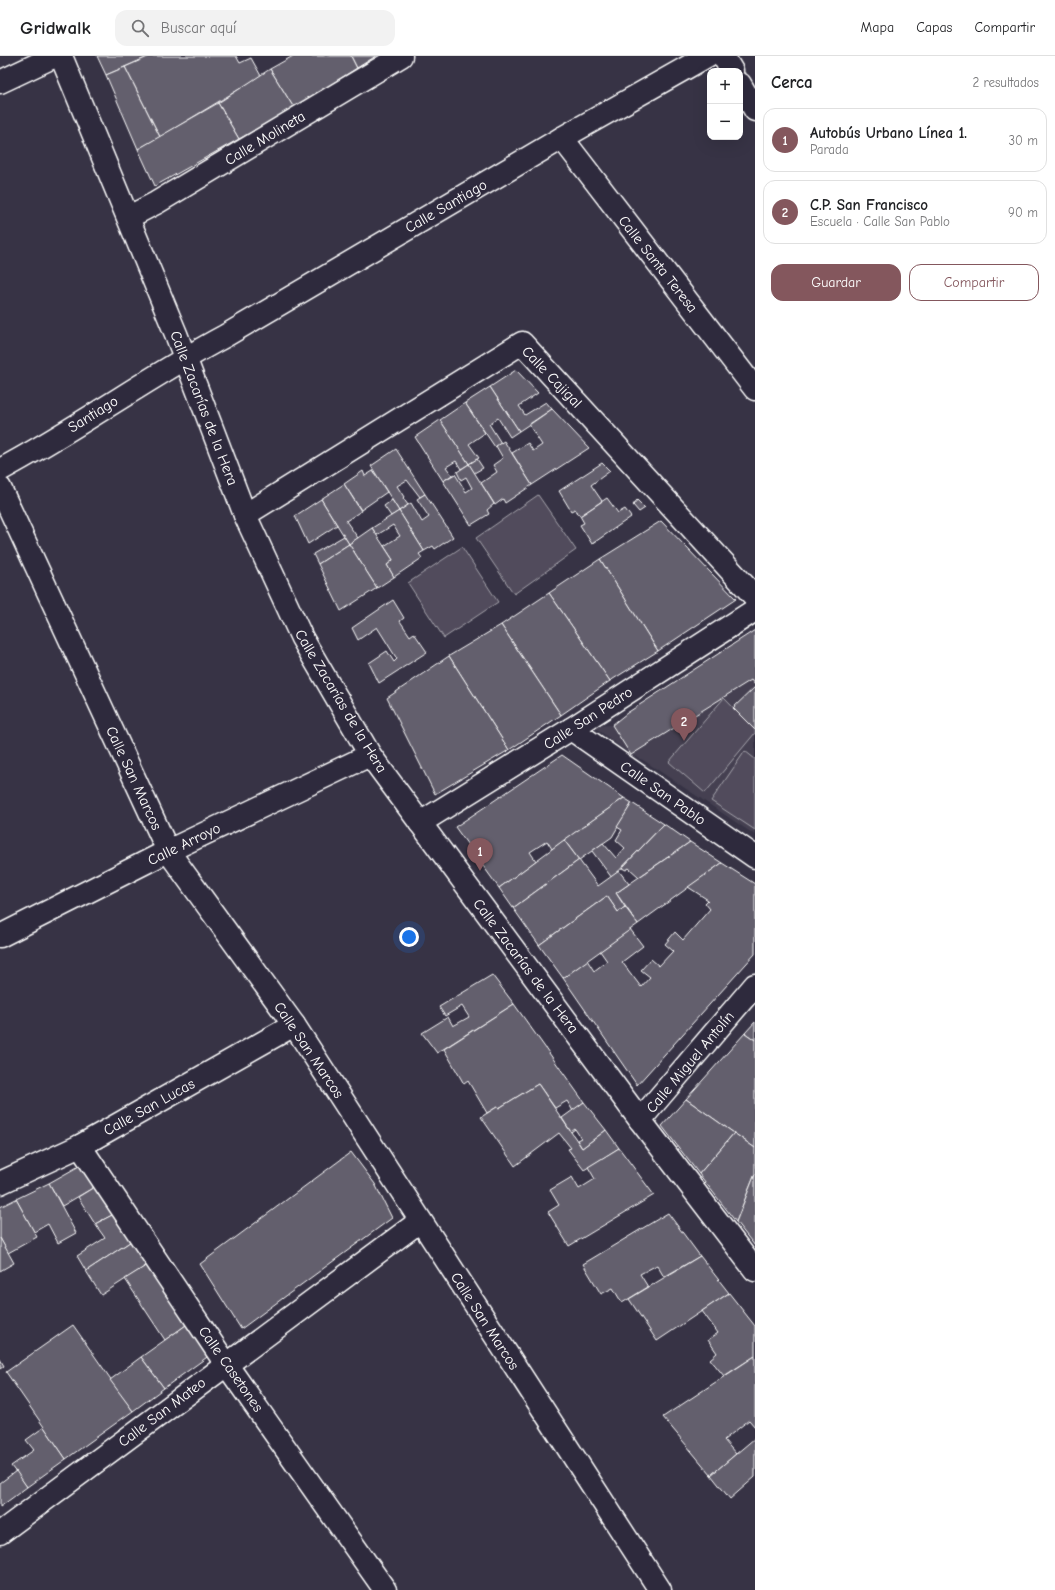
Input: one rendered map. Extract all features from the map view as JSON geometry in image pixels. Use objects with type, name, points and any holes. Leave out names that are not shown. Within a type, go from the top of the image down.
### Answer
[{"type":"street","points":[[0,82],[55,56]]},
{"type":"street","name":"Calle Zacarías de la Hera","points":[[61,56],[129,217],[185,357],[245,515],[302,638],[370,755],[640,1120],[755,1270]]},
{"type":"street","name":"Calle Molineta","points":[[129,217],[156,204],[401,56]]},
{"type":"street","name":"Calle Santiago","points":[[185,357],[225,336],[562,138],[707,56]]},
{"type":"street","points":[[723,56],[730,68]]},
{"type":"street","points":[[743,89],[755,110]]},
{"type":"street","name":"Calle Santa Teresa","points":[[562,138],[755,390]]},
{"type":"street","name":"Calle Cajigal","points":[[245,515],[522,343],[755,597]]},
{"type":"street","name":"Santiago","points":[[0,470],[28,455],[185,357]]},
{"type":"street","name":"Calle San Marcos","points":[[0,488],[168,852],[294,1025],[660,1590]]},
{"type":"street","name":"Calle San Pedro","points":[[420,823],[571,729],[755,610]]},
{"type":"street","name":"Calle San Pablo","points":[[571,729],[755,857]]},
{"type":"street","name":"Calle Arroyo","points":[[0,936],[168,852],[370,755]]},
{"type":"street","name":"Calle Miguel Antolín","points":[[640,1120],[755,985]]},
{"type":"street","name":"Calle San Lucas","points":[[0,1183],[80,1146],[294,1025]]},
{"type":"street","name":"Calle Casetones","points":[[80,1146],[226,1364],[385,1590]]},
{"type":"street","name":"Calle San Mateo","points":[[0,1533],[420,1221]]},
{"type":"shaded area","points":[[538,495],[576,550],[514,594],[476,538]]},
{"type":"shaded area","points":[[462,547],[498,602],[444,638],[408,583]]},
{"type":"shaded area","points":[[755,630],[755,835],[643,760],[631,755],[593,726],[612,725],[627,713]]},
{"type":"shaded area","points":[[724,698],[755,730],[755,733],[705,793],[669,762]]},
{"type":"shaded area","points":[[745,751],[755,759],[755,830],[711,801]]},
{"type":"building","points":[[97,56],[150,56],[106,75]]},
{"type":"building","points":[[150,56],[236,56],[240,63],[251,58],[261,76],[160,137],[125,67]]},
{"type":"building","points":[[293,56],[351,56],[357,68],[294,108],[270,69]]},
{"type":"building","points":[[351,56],[376,56],[357,68]]},
{"type":"building","points":[[125,67],[160,137],[138,149],[106,75]]},
{"type":"building","points":[[270,69],[294,108],[239,139],[218,103]]},
{"type":"building","points":[[218,103],[239,139],[155,186],[138,149]]},
{"type":"building","points":[[516,370],[538,393],[519,406],[525,415],[546,402],[552,409],[519,431],[490,387]]},
{"type":"building","points":[[490,387],[519,431],[510,437],[498,418],[489,424],[501,443],[495,447],[465,403]]},
{"type":"building","points":[[465,403],[485,433],[469,444],[479,458],[469,464],[440,420]]},
{"type":"building","points":[[552,409],[589,448],[532,485],[512,453],[528,443],[533,451],[542,445],[529,425]]},
{"type":"building","points":[[440,420],[469,464],[461,469],[456,461],[446,467],[452,475],[443,481],[415,437]]},
{"type":"building","points":[[504,441],[532,485],[505,503],[503,499],[495,505],[481,483],[497,472],[493,465],[503,458],[496,446]]},
{"type":"building","points":[[396,449],[425,494],[420,497],[407,480],[397,486],[408,505],[399,511],[371,466]]},
{"type":"building","points":[[477,459],[483,468],[474,473],[469,464]]},
{"type":"building","points":[[602,463],[610,471],[591,485],[602,501],[580,516],[575,509],[571,511],[559,491]]},
{"type":"building","points":[[469,464],[494,504],[487,510],[489,514],[471,525],[443,481],[455,474],[466,492],[472,488],[466,477],[461,480],[457,472]]},
{"type":"building","points":[[363,471],[365,476],[373,471],[387,492],[361,510],[344,484]]},
{"type":"building","points":[[344,484],[361,511],[346,521],[358,538],[349,544],[321,499]]},
{"type":"building","points":[[425,494],[453,537],[435,549],[433,546],[424,551],[399,511],[411,503],[422,522],[429,517],[417,499]]},
{"type":"building","points":[[607,498],[618,513],[625,509],[631,517],[592,544],[580,525],[584,523],[580,516]]},
{"type":"building","points":[[321,499],[337,525],[308,544],[295,516]]},
{"type":"building","points":[[392,500],[399,511],[391,516],[384,506]]},
{"type":"building","points":[[637,500],[645,508],[639,512],[633,505]]},
{"type":"building","points":[[399,511],[424,551],[419,554],[422,558],[394,577],[387,565],[393,560],[384,546],[400,536],[393,525],[377,535],[372,528]]},
{"type":"building","points":[[661,521],[736,599],[658,651],[600,559]]},
{"type":"building","points":[[372,528],[393,560],[387,565],[394,577],[377,588],[349,544]]},
{"type":"building","points":[[344,536],[349,544],[318,564],[313,554]]},
{"type":"building","points":[[349,544],[377,588],[341,611],[318,564]]},
{"type":"building","points":[[600,559],[658,651],[610,681],[549,593]]},
{"type":"building","points":[[549,593],[610,681],[561,715],[501,625]]},
{"type":"building","points":[[393,600],[404,618],[400,621],[410,636],[414,633],[427,652],[379,683],[369,663],[387,651],[394,662],[397,659],[377,627],[358,640],[352,628]]},
{"type":"building","points":[[501,625],[561,715],[509,750],[449,656]]},
{"type":"building","points":[[755,630],[755,685],[751,680],[631,755],[612,725],[627,713]]},
{"type":"building","points":[[449,656],[509,750],[435,794],[387,698]]},
{"type":"building","points":[[755,687],[755,730],[733,708]]},
{"type":"building","points":[[562,755],[624,798],[552,849],[547,841],[530,852],[536,861],[499,888],[455,827]]},
{"type":"building","points":[[624,798],[632,803],[612,837],[579,860],[564,840]]},
{"type":"building","points":[[632,803],[664,824],[612,878],[592,851],[603,843],[616,858],[625,848],[616,840],[622,830],[617,827]]},
{"type":"building","points":[[664,824],[690,842],[639,877],[629,868],[626,870],[622,868]]},
{"type":"building","points":[[564,840],[579,860],[513,908],[499,888]]},
{"type":"building","points":[[690,842],[722,863],[638,924],[616,893]]},
{"type":"building","points":[[579,860],[598,886],[619,871],[629,884],[616,893],[625,907],[618,912],[607,896],[539,945],[513,908]]},
{"type":"building","points":[[722,863],[755,884],[755,954],[637,1085],[563,978],[587,960],[594,971],[607,961],[600,951],[630,929],[643,946],[622,962],[641,987],[650,977],[641,970],[651,959],[659,966],[673,951],[665,944],[675,932],[683,940],[710,909],[705,903],[708,900],[688,887]]},
{"type":"building","points":[[607,896],[618,912],[625,907],[638,924],[563,978],[539,945]]},
{"type":"building","points":[[492,975],[514,1004],[437,1053],[422,1033],[448,1017],[453,1026],[469,1017],[462,1006],[445,1016],[439,1007]]},
{"type":"building","points":[[514,1004],[584,1102],[573,1111],[567,1101],[555,1108],[538,1084],[499,1108],[497,1107],[487,1113],[468,1081],[464,1084],[444,1049]]},
{"type":"building","points":[[755,1022],[755,1040],[745,1033]]},
{"type":"building","points":[[745,1033],[755,1040],[755,1148],[686,1099]]},
{"type":"building","points":[[538,1084],[582,1148],[606,1130],[619,1148],[584,1170],[568,1149],[571,1148],[559,1133],[515,1166],[481,1117],[497,1107],[499,1108]]},
{"type":"building","points":[[686,1099],[734,1133],[699,1174],[662,1126]]},
{"type":"building","points":[[584,1102],[606,1130],[582,1148],[577,1140],[581,1138],[575,1129],[571,1132],[562,1118]]},
{"type":"building","points":[[734,1133],[755,1148],[755,1174],[736,1222],[699,1174]]},
{"type":"building","points":[[619,1148],[654,1195],[569,1246],[548,1212],[559,1205],[550,1190],[572,1177],[579,1189],[595,1179],[588,1167]]},
{"type":"building","points":[[351,1152],[375,1184],[392,1218],[241,1329],[200,1264]]},
{"type":"building","points":[[81,1165],[96,1186],[62,1206],[49,1183]]},
{"type":"building","points":[[755,1174],[755,1246],[736,1222]]},
{"type":"building","points":[[49,1183],[76,1233],[58,1243],[48,1224],[34,1232],[16,1199]]},
{"type":"building","points":[[96,1186],[116,1213],[95,1224],[78,1197]]},
{"type":"building","points":[[16,1199],[37,1237],[8,1253],[0,1238],[0,1207]]},
{"type":"building","points":[[116,1213],[133,1240],[86,1271],[77,1256],[105,1238],[95,1224]]},
{"type":"building","points":[[668,1213],[700,1256],[664,1277],[657,1265],[640,1274],[648,1287],[622,1303],[613,1288],[601,1294],[583,1264]]},
{"type":"building","points":[[0,1238],[14,1263],[0,1271]]},
{"type":"building","points":[[133,1240],[149,1264],[101,1295],[86,1271]]},
{"type":"building","points":[[700,1256],[729,1293],[657,1341],[629,1299]]},
{"type":"building","points":[[149,1264],[189,1323],[165,1340],[125,1279]]},
{"type":"building","points":[[729,1293],[755,1326],[755,1356],[724,1376],[710,1359],[717,1353],[708,1340],[718,1333],[702,1311]]},
{"type":"building","points":[[189,1323],[210,1355],[164,1388],[141,1357]]},
{"type":"building","points":[[73,1325],[133,1411],[66,1459],[6,1372]]},
{"type":"building","points":[[755,1356],[755,1427],[749,1420],[724,1440],[736,1454],[711,1475],[663,1417]]},
{"type":"building","points":[[141,1357],[164,1388],[133,1411],[110,1380]]},
{"type":"building","points":[[0,1359],[4,1366],[0,1369]]},
{"type":"building","points":[[44,1427],[66,1459],[27,1487],[11,1466],[34,1450],[26,1440]]},
{"type":"building","points":[[755,1438],[755,1477],[730,1499],[711,1475]]},
{"type":"building","points":[[16,1471],[27,1487],[0,1507],[0,1483]]},
{"type":"place","name":"C.P. San Francisco","points":[[684,741]]},
{"type":"place","name":"Autobús Urbano Línea 1.","points":[[480,871]]}]
